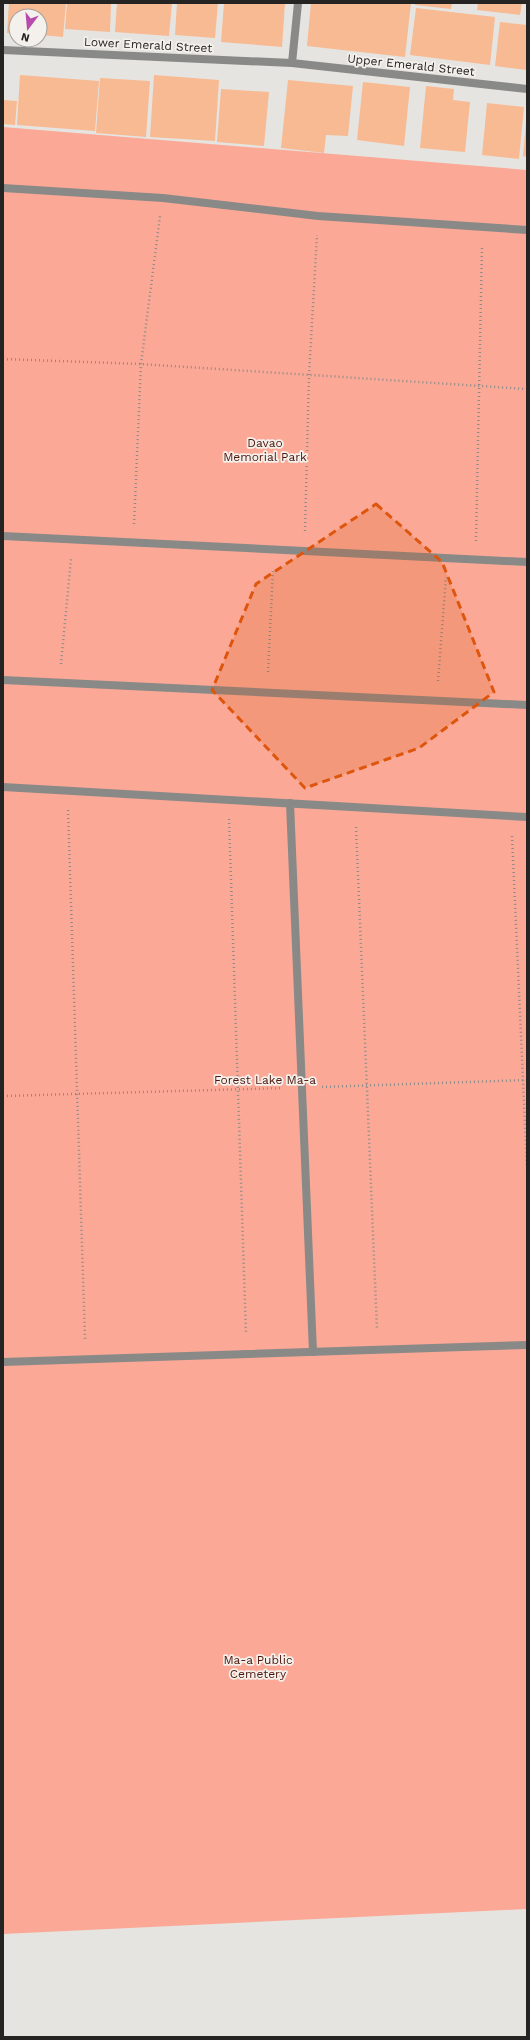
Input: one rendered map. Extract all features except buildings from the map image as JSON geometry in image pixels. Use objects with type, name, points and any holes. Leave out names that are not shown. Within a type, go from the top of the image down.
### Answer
[{"type":"street","points":[[292,63],[298,3]]},
{"type":"street","name":"Lower Emerald Street","points":[[3,50],[292,63]]},
{"type":"street","name":"Upper Emerald Street","points":[[292,63],[527,90]]},
{"type":"street","points":[[3,188],[163,198],[318,216],[527,230]]},
{"type":"street","points":[[3,536],[527,562]]},
{"type":"street","points":[[3,680],[59,684],[267,692],[527,705]]},
{"type":"street","points":[[3,787],[527,817]]},
{"type":"street","points":[[290,804],[313,1352]]},
{"type":"street","points":[[3,1362],[527,1345]]},
{"type":"path","points":[[133,542],[141,364],[163,198]]},
{"type":"path","points":[[304,551],[310,375],[318,216]]},
{"type":"path","points":[[475,559],[482,227]]},
{"type":"path","points":[[3,359],[141,364],[527,390]]},
{"type":"path","points":[[59,684],[73,539]]},
{"type":"path","points":[[267,692],[274,549]]},
{"type":"path","points":[[437,701],[448,558]]},
{"type":"path","points":[[67,791],[86,1360]]},
{"type":"path","points":[[228,800],[247,1354]]},
{"type":"path","points":[[355,807],[378,1350]]},
{"type":"path","points":[[511,816],[527,1169]]},
{"type":"path","points":[[3,1096],[527,1080]]},
{"type":"highlighted area","points":[[376,504],[442,562],[494,692],[419,748],[305,788],[212,690],[256,584]]},
{"type":"green space","points":[[3,127],[527,170],[527,1909],[3,1934]]},
{"type":"park label","name":"Davao Memorial Park","points":[[265,450]]},
{"type":"park label","name":"Forest Lake Ma-a","points":[[265,1080]]},
{"type":"park label","name":"Ma-a Public Cemetery","points":[[258,1667]]}]
